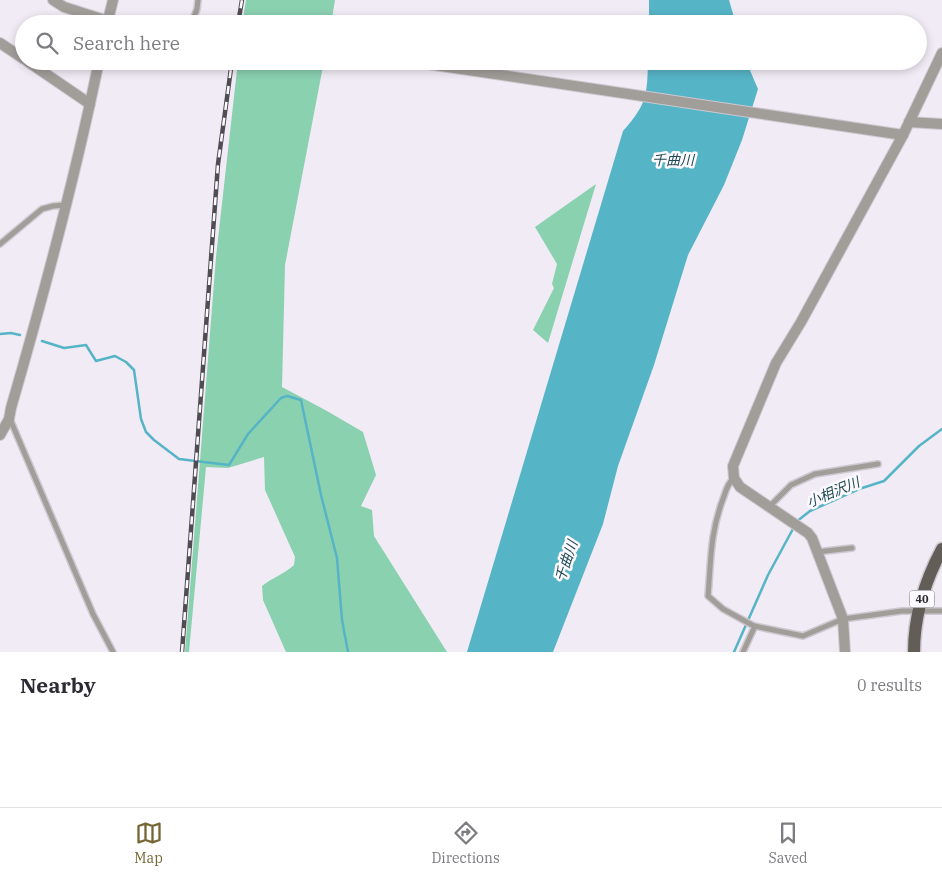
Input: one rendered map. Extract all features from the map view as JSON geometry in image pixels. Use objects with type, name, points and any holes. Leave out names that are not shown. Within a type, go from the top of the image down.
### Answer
[{"type":"main road","name":"40","points":[[914,652],[916,625],[927,580],[942,549]]},
{"type":"street","points":[[53,0],[64,7],[87,15]]},
{"type":"street","points":[[111,15],[113,0]]},
{"type":"street","points":[[0,43],[15,53]]},
{"type":"street","points":[[845,652],[843,619],[812,538],[746,492],[734,478],[733,466],[776,363],[801,322],[902,136],[942,53]]},
{"type":"street","points":[[40,70],[90,104]]},
{"type":"street","points":[[0,435],[9,419],[38,313],[98,70]]},
{"type":"street","points":[[469,70],[902,136]]},
{"type":"street","points":[[909,122],[942,124]]},
{"type":"lane","points":[[195,15],[198,0]]},
{"type":"lane","points":[[0,244],[42,209],[65,205]]},
{"type":"lane","points":[[9,419],[93,614],[112,652]]},
{"type":"lane","points":[[769,508],[791,485],[815,474],[878,464]]},
{"type":"lane","points":[[734,478],[728,484],[716,517],[711,545],[708,596],[723,609],[754,626],[803,636],[843,619],[902,611],[942,611]]},
{"type":"lane","points":[[817,552],[852,548]]},
{"type":"lane","points":[[743,652],[754,626]]},
{"type":"green space","points":[[246,0],[335,0],[332,15],[244,15]]},
{"type":"green space","points":[[237,70],[322,70],[285,265],[282,387],[363,432],[376,475],[361,506],[372,510],[374,536],[447,652],[286,652],[263,600],[262,586],[294,565],[295,557],[265,490],[264,457],[228,468],[206,467],[189,652],[185,652],[216,257]]},
{"type":"green space","points":[[596,184],[548,343],[533,330],[554,288],[552,284],[557,264],[535,227]]},
{"type":"water","points":[[649,0],[729,0],[733,15],[649,15]]},
{"type":"water","name":"千曲川","points":[[648,70],[750,70],[758,89],[742,140],[724,185],[688,255],[654,365],[618,466],[603,524],[553,652],[467,652],[623,131],[641,106],[647,83]]},
{"type":"waterway","points":[[0,334],[11,333],[20,335]]},
{"type":"waterway","points":[[42,341],[64,348],[86,345],[96,361],[115,356],[126,362],[134,370],[141,419],[146,432],[179,459],[229,465],[248,434],[281,398],[287,396],[301,400],[321,495],[337,558],[342,620],[348,652]]},
{"type":"waterway","name":"小相沢川","points":[[796,522],[810,511],[859,489],[884,481],[919,446],[942,429]]},
{"type":"waterway","name":"小相沢川","points":[[734,652],[768,575],[794,527]]},
{"type":"railway","points":[[240,15],[242,0]]},
{"type":"railway","points":[[182,652],[218,164],[231,70]]}]
